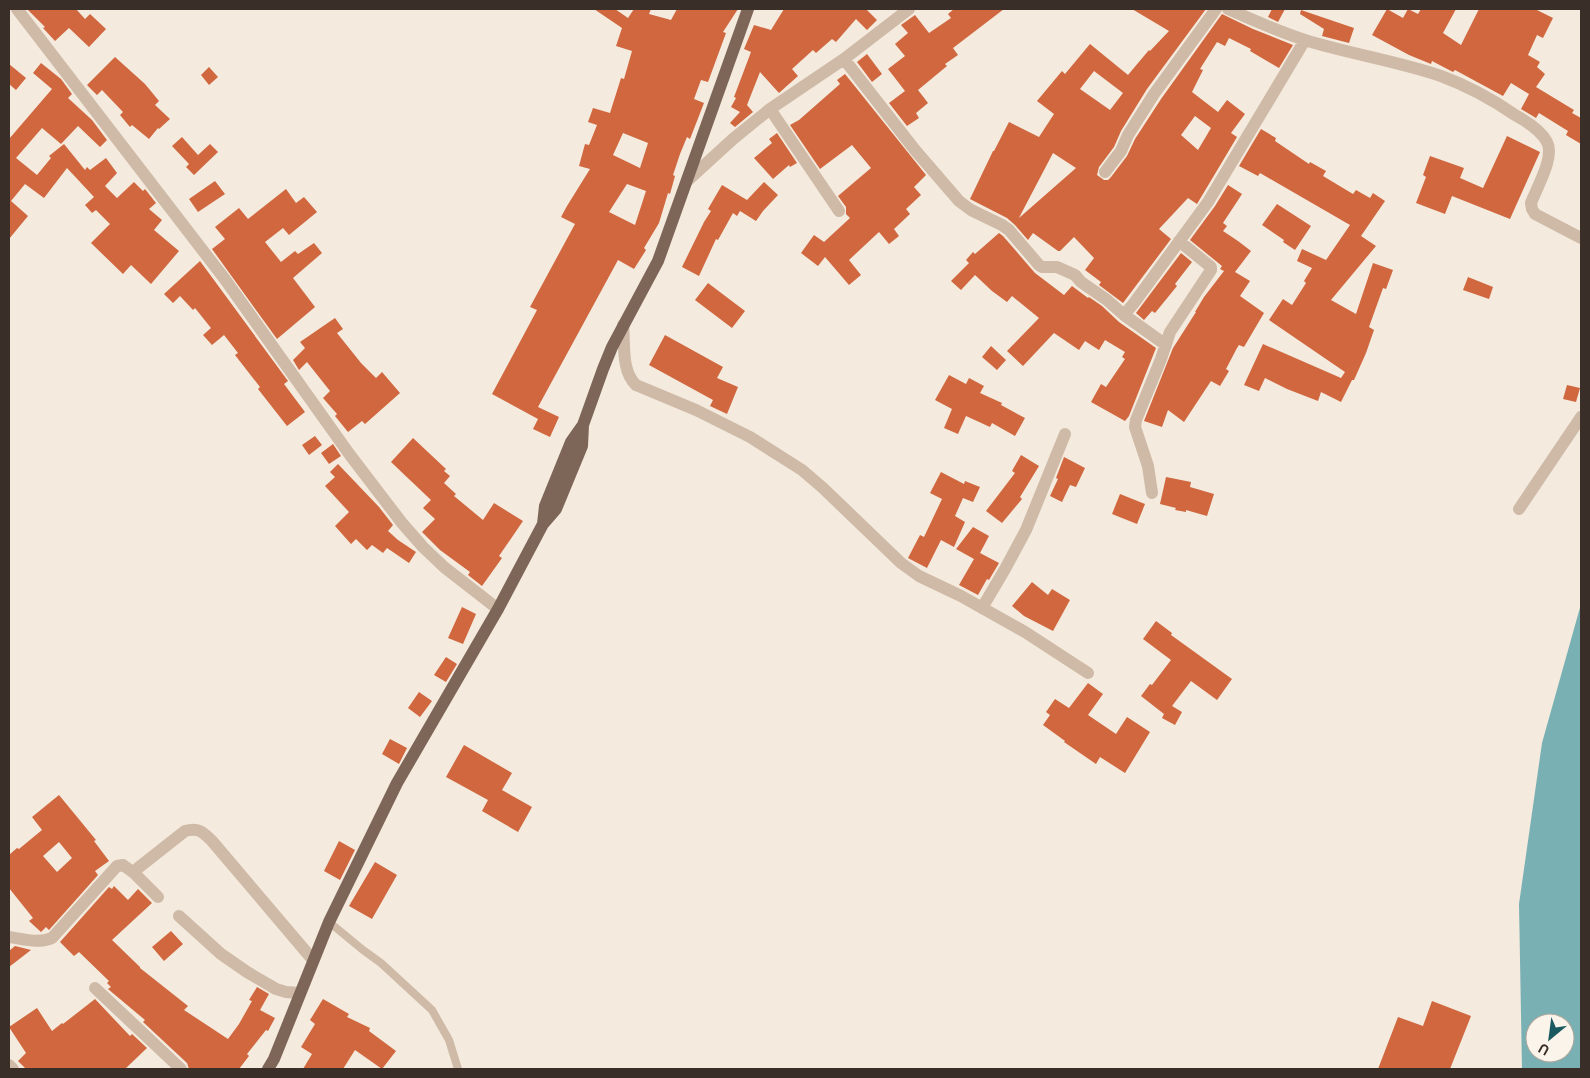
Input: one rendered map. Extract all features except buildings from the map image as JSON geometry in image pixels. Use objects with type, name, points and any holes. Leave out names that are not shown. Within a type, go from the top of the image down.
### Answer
[{"type":"main road","points":[[268,1069],[329,922],[397,783],[498,609],[551,508],[603,369],[623,325],[658,261],[748,9]]},
{"type":"street","points":[[17,9],[224,278],[350,455],[402,523],[444,567],[498,609]]},
{"type":"street","points":[[1105,172],[1121,151],[1128,135],[1154,94],[1216,9]]},
{"type":"street","points":[[1228,9],[1305,40],[1389,61],[1449,79],[1477,91],[1523,120],[1539,132],[1548,142],[1547,165],[1531,203],[1532,209],[1542,219],[1581,238]]},
{"type":"street","points":[[687,181],[734,138],[770,110],[844,59],[901,11]]},
{"type":"street","points":[[1124,316],[1208,202],[1305,40]]},
{"type":"street","points":[[844,59],[915,150],[959,201],[971,210],[1009,230],[1039,265],[1042,267],[1057,267],[1075,275],[1081,282],[1107,300],[1124,316],[1166,345]]},
{"type":"street","points":[[770,110],[839,211]]},
{"type":"street","points":[[1152,493],[1148,466],[1135,427],[1140,409],[1170,332],[1211,270],[1210,267],[1179,240]]},
{"type":"street","points":[[623,325],[627,372],[630,380],[636,385],[696,410],[750,437],[802,470],[894,557],[913,572],[1025,632],[1088,673]]},
{"type":"street","points":[[1519,509],[1581,417]]},
{"type":"street","points":[[982,608],[1026,530],[1064,434]]},
{"type":"street","points":[[134,874],[138,868],[185,831],[193,829],[203,833],[212,841],[313,960]]},
{"type":"street","points":[[9,937],[36,942],[52,938],[117,866],[123,865],[158,897]]},
{"type":"street","points":[[179,916],[221,954],[247,972],[276,989],[300,993]]},
{"type":"street","points":[[94,988],[181,1069]]},
{"type":"street","points":[[9,1065],[13,1069]]},
{"type":"lane","points":[[329,922],[381,963],[432,1010],[449,1040],[458,1069]]},
{"type":"water","points":[[1581,604],[1581,1069],[1522,1069],[1519,904],[1542,743]]}]
